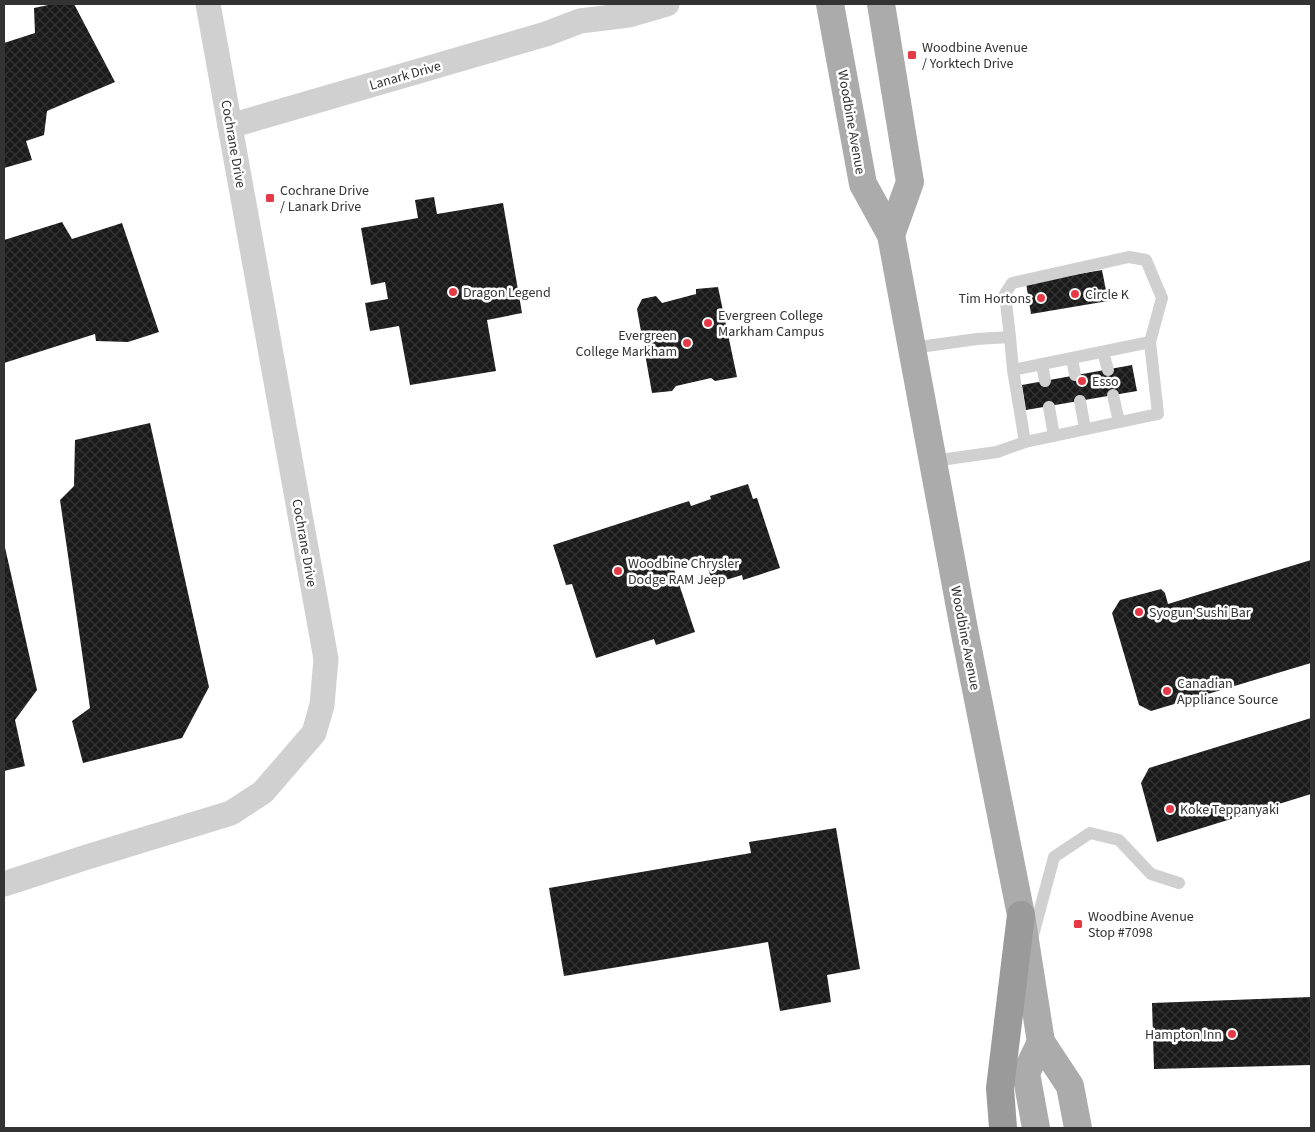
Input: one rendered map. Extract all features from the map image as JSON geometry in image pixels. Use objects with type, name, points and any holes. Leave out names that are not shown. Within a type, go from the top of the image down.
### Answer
[{"type":"highway","points":[[1003,1128],[1000,1088],[1021,915]]},
{"type":"main road","name":"Woodbine Avenue","points":[[830,4],[863,184],[891,235],[1021,915],[1041,1042],[1070,1086],[1078,1128]]},
{"type":"main road","points":[[881,4],[910,182],[891,235]]},
{"type":"main road","points":[[1036,1128],[1026,1073],[1041,1042]]},
{"type":"street","name":"Cochrane Drive","points":[[4,884],[231,813],[263,792],[314,733],[322,705],[326,659],[208,4]]},
{"type":"street","name":"Lanark Drive","points":[[580,21],[600,4]]},
{"type":"street","name":"Lanark Drive","points":[[230,126],[537,36],[580,21],[629,16],[667,4]]},
{"type":"lane","points":[[933,461],[997,452],[1025,442],[1158,414],[1150,342],[1162,298],[1146,260],[1129,257],[1012,283],[1005,294],[1013,370],[1025,442]]},
{"type":"lane","points":[[912,348],[977,339],[1010,337]]},
{"type":"lane","points":[[1013,370],[1150,342]]},
{"type":"lane","points":[[1104,352],[1108,370]]},
{"type":"lane","points":[[1072,359],[1075,375]]},
{"type":"lane","points":[[1042,364],[1045,380]]},
{"type":"lane","points":[[1113,395],[1119,422]]},
{"type":"lane","points":[[1080,401],[1085,429]]},
{"type":"lane","points":[[1049,406],[1054,436]]},
{"type":"lane","points":[[1028,958],[1054,857],[1090,833],[1119,840],[1151,874],[1179,883]]},
{"type":"building","points":[[53,4],[74,4],[115,82],[47,111],[44,135],[26,141],[32,160],[4,168],[4,43],[35,33],[34,8]]},
{"type":"building","name":"Dragon Legend","points":[[434,197],[437,214],[503,203],[522,313],[487,320],[496,371],[410,385],[399,326],[370,331],[365,303],[388,299],[385,282],[371,285],[361,228],[418,218],[415,200]]},
{"type":"building","points":[[62,222],[72,239],[122,223],[159,332],[128,342],[96,341],[95,334],[4,363],[4,240]]},
{"type":"building","points":[[1102,270],[1108,301],[1031,314],[1026,283]]},
{"type":"building","name":"Evergreen College Markham","points":[[718,287],[737,377],[715,381],[711,378],[676,386],[672,391],[652,393],[637,309],[642,299],[656,296],[662,303],[696,294],[696,289]]},
{"type":"building","points":[[1132,365],[1137,391],[1026,410],[1022,385]]},
{"type":"building","points":[[150,423],[209,687],[182,738],[83,763],[72,721],[90,708],[60,500],[74,486],[75,440]]},
{"type":"building","name":"Woodbine Chrysler Dodge RAM Jeep","points":[[748,484],[753,499],[757,498],[780,568],[743,580],[742,575],[713,584],[704,556],[673,566],[695,632],[656,645],[654,639],[596,658],[572,584],[566,585],[553,545],[689,501],[691,506],[711,499],[710,496]]},
{"type":"building","points":[[4,543],[37,690],[15,720],[25,766],[4,771]]},
{"type":"building","points":[[1311,560],[1311,663],[1151,711],[1139,705],[1112,613],[1120,600],[1161,589],[1165,593],[1168,604]]},
{"type":"building","points":[[1311,718],[1311,794],[1157,842],[1141,783],[1149,768]]},
{"type":"building","points":[[836,828],[860,969],[827,975],[831,1002],[780,1011],[768,942],[564,976],[549,888],[751,853],[749,842]]},
{"type":"building","name":"Hampton Inn","points":[[1311,997],[1311,1065],[1154,1069],[1152,1003]]},
{"type":"place","name":"Woodbine Avenue / Yorktech Drive","points":[[912,55]]},
{"type":"place","name":"Cochrane Drive / Lanark Drive","points":[[270,198]]},
{"type":"place","name":"Dragon Legend","points":[[453,292]]},
{"type":"place","name":"Circle K","points":[[1075,294]]},
{"type":"place","name":"Tim Hortons","points":[[1041,298]]},
{"type":"place","name":"Evergreen College Markham Campus","points":[[708,323]]},
{"type":"place","name":"Evergreen College Markham","points":[[687,343]]},
{"type":"place","name":"Esso","points":[[1082,381]]},
{"type":"place","name":"Woodbine Chrysler Dodge RAM Jeep","points":[[618,571]]},
{"type":"place","name":"Syogun Sushi Bar","points":[[1139,612]]},
{"type":"place","name":"Canadian Appliance Source","points":[[1167,691]]},
{"type":"place","name":"Koke Teppanyaki","points":[[1170,809]]},
{"type":"place","name":"Woodbine Avenue Stop #7098","points":[[1078,924]]},
{"type":"place","name":"Hampton Inn","points":[[1232,1034]]}]
